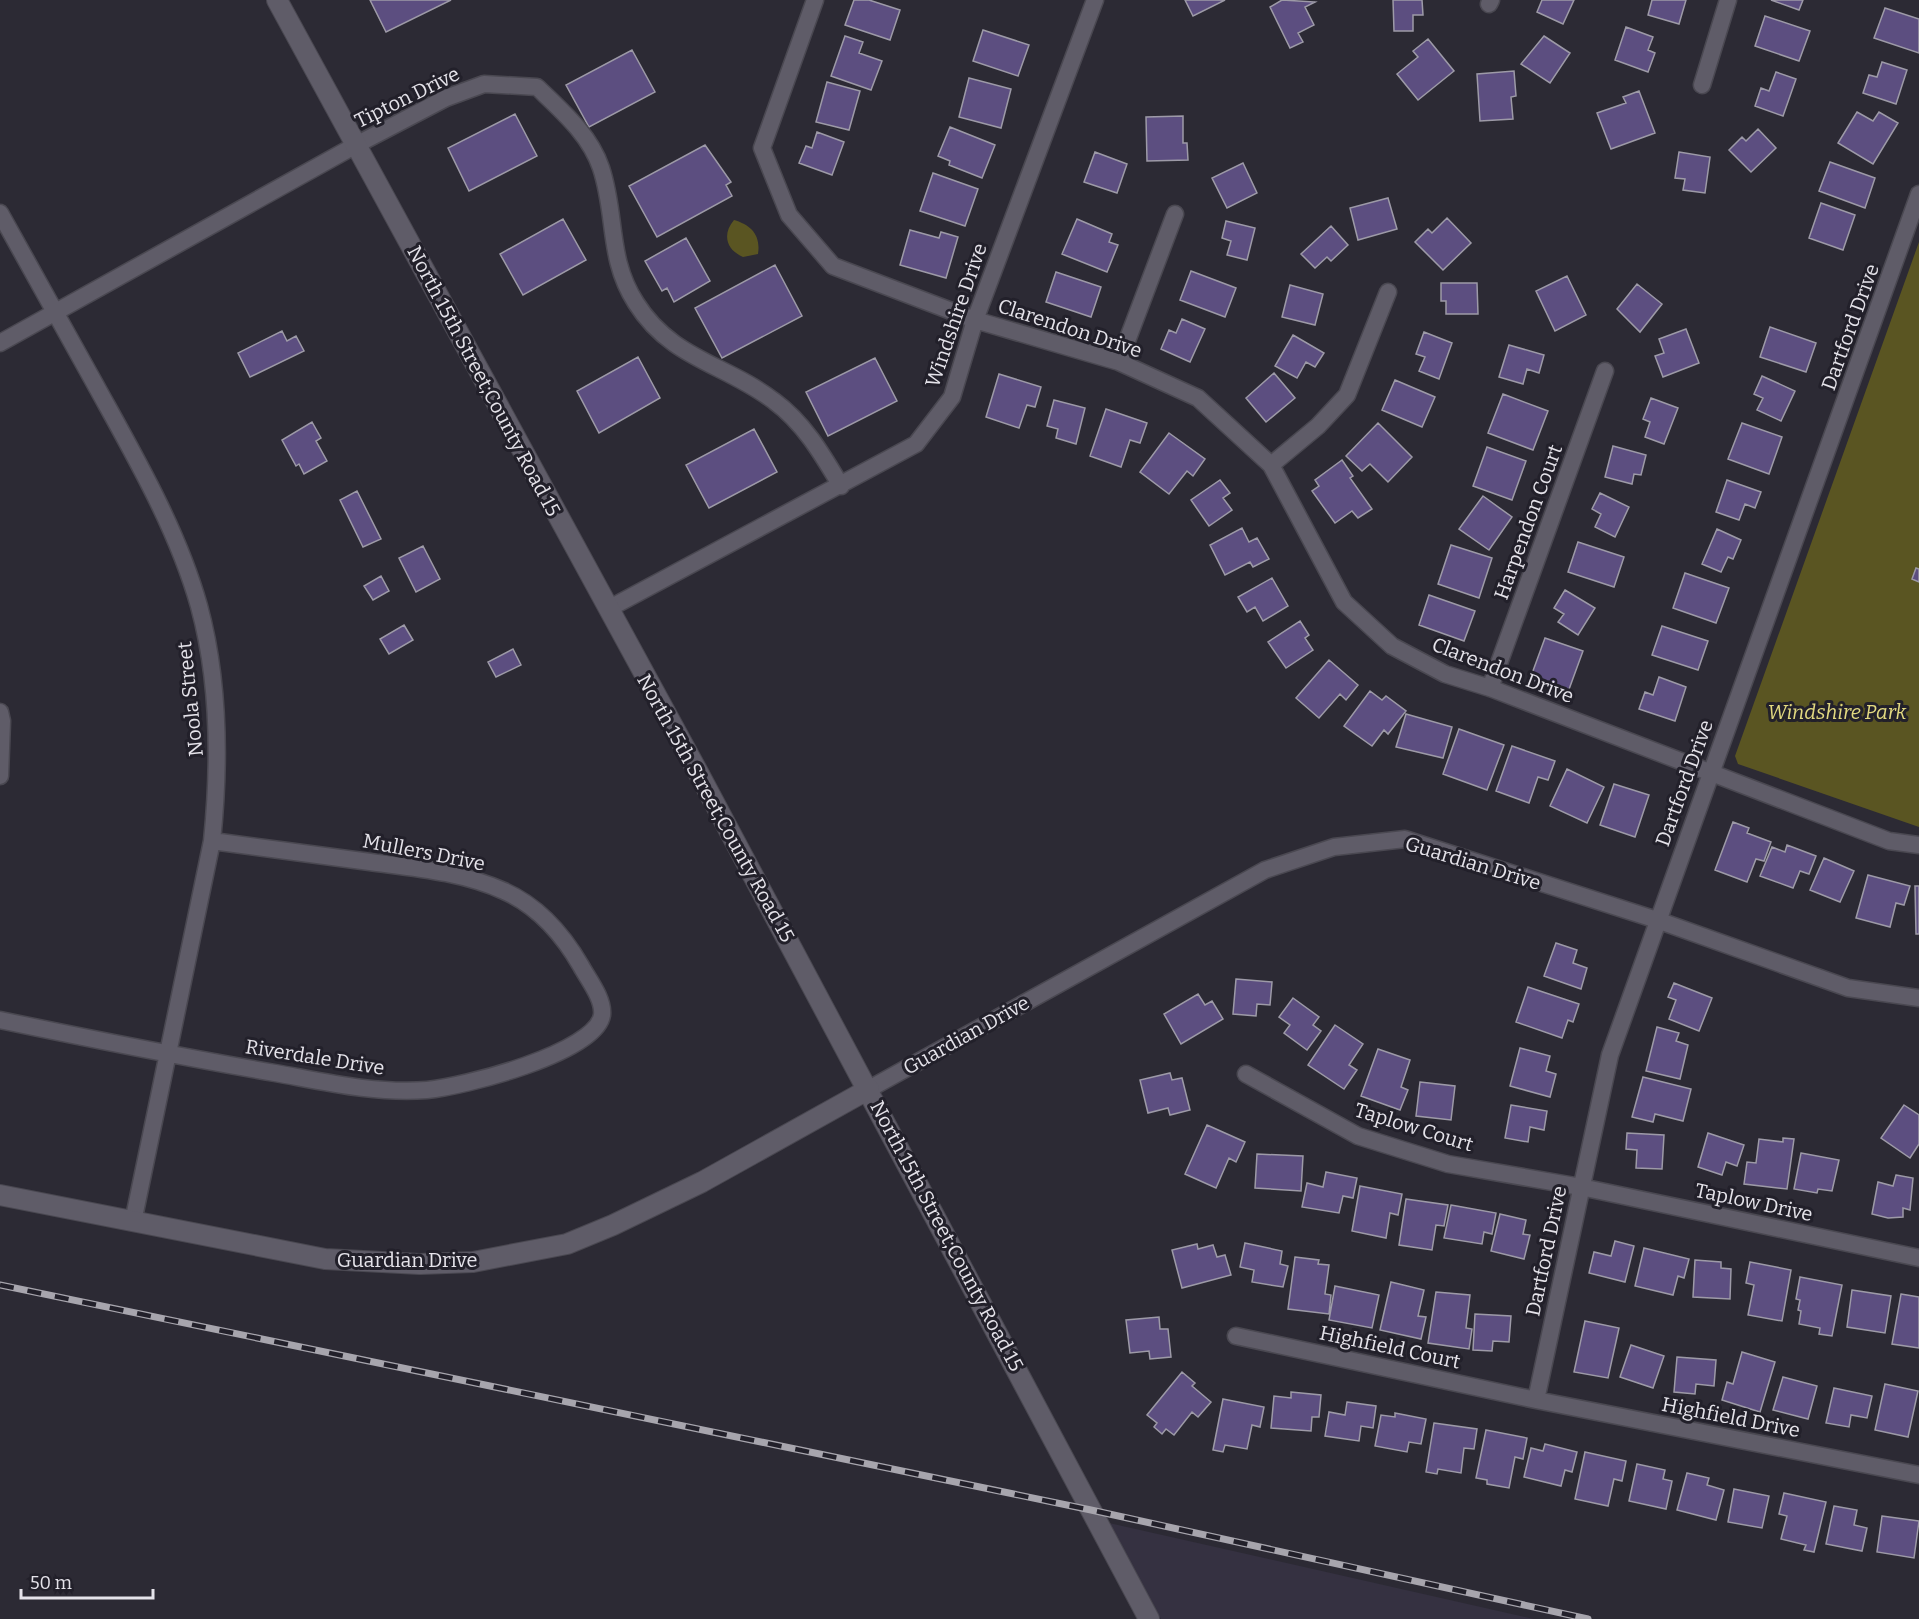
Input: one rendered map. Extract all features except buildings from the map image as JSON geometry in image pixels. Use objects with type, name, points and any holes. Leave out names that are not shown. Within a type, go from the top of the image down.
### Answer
[{"type":"street","name":"North 15th Street;County Road 15","points":[[277,0],[868,1089],[1149,1619]]},
{"type":"street","name":"Clarendon Drive","points":[[815,0],[762,148],[789,215],[833,266],[975,320],[1119,362],[1198,399],[1271,465],[1344,602],[1392,646],[1445,675],[1490,688],[1888,841],[1919,845]]},
{"type":"street","name":"Windshire Drive","points":[[608,609],[916,444],[952,397],[975,320],[1095,0]]},
{"type":"street","points":[[1702,85],[1728,0]]},
{"type":"street","name":"Tipton Drive","points":[[0,343],[356,145],[446,98],[484,84],[537,87],[579,127],[601,166],[610,206],[616,265],[636,303],[660,333],[693,358],[738,376],[776,401],[809,433],[841,486]]},
{"type":"street","name":"Dartford Drive","points":[[1536,1400],[1610,1055],[1710,771],[1919,194]]},
{"type":"street","name":"Noola Street","points":[[0,213],[134,454],[188,572],[199,607],[216,707],[218,784],[212,841],[133,1221]]},
{"type":"street","points":[[1119,362],[1175,214]]},
{"type":"street","points":[[1271,465],[1318,426],[1347,395],[1388,292]]},
{"type":"street","name":"Harpendon Court","points":[[1490,688],[1605,371]]},
{"type":"street","points":[[0,712],[2,721],[0,776]]},
{"type":"street","name":"Guardian Drive","points":[[0,1195],[325,1259],[463,1263],[518,1255],[567,1244],[613,1225],[702,1182],[1265,870],[1334,847],[1405,839],[1657,920],[1848,988],[1919,998]]},
{"type":"street","name":"Mullers Drive","points":[[212,841],[422,869],[468,879],[501,890],[530,904],[550,923],[575,955],[597,996],[602,1012]]},
{"type":"street","name":"Riverdale Drive","points":[[0,1020],[169,1055],[374,1090],[424,1090],[465,1085],[529,1064],[594,1032],[602,1012]]},
{"type":"street","name":"Taplow Court","points":[[1246,1074],[1358,1136],[1448,1164],[1581,1187]]},
{"type":"street","name":"Taplow Drive","points":[[1581,1187],[1919,1258]]},
{"type":"street","name":"Highfield Court","points":[[1236,1336],[1536,1400]]},
{"type":"street","name":"Highfield Drive","points":[[1536,1400],[1919,1474]]},
{"type":"shaded area","points":[[1109,1523],[1534,1619],[1161,1619]]},
{"type":"green space","points":[[734,220],[754,232],[758,241],[758,254],[743,257],[730,246],[727,236]]},
{"type":"green space","name":"Windshire Park","points":[[1919,242],[1919,827],[1738,764],[1735,756]]},
{"type":"railway","points":[[0,1285],[1091,1510],[1588,1619]]}]
